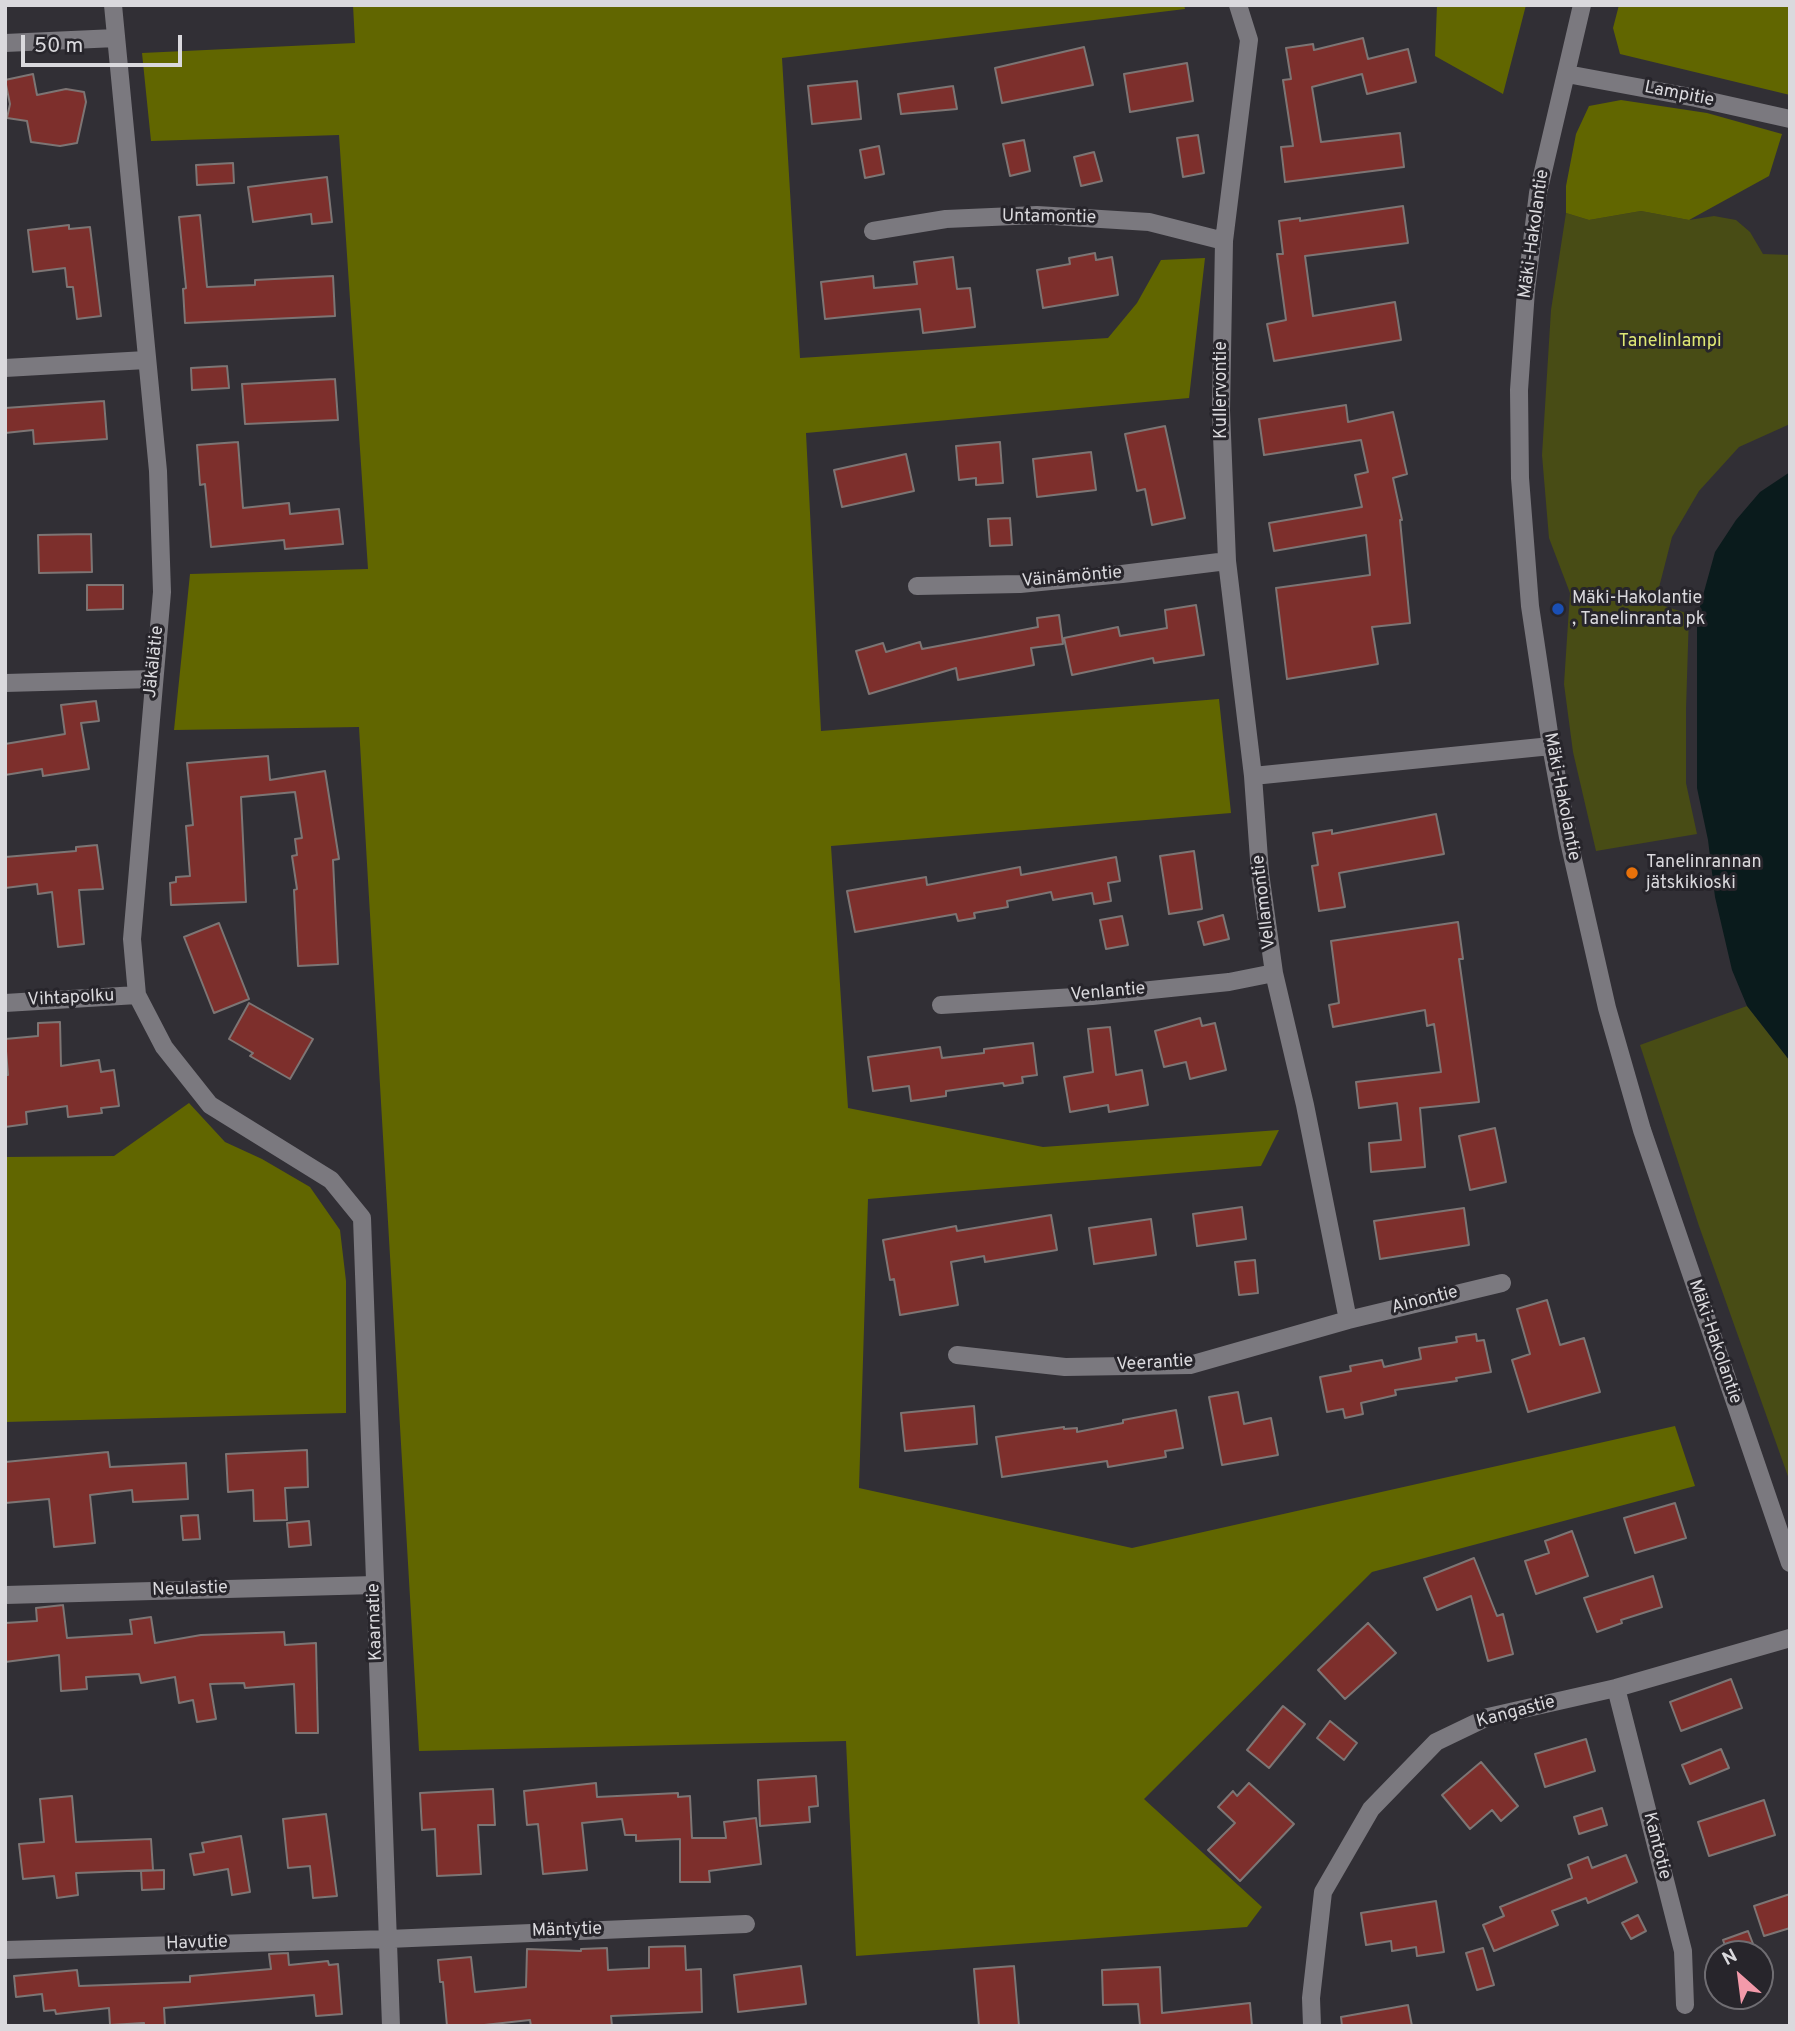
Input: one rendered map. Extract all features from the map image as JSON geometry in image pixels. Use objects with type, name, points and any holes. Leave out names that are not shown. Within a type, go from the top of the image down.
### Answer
[{"type":"street","name":"Jäkälätie","points":[[113,5],[158,471],[162,592],[132,939],[137,995],[164,1047],[210,1105],[331,1180],[362,1218]]},
{"type":"street","name":"Kullervontie","points":[[1238,5],[1249,40],[1224,241],[1221,410],[1227,561],[1253,776]]},
{"type":"street","name":"Mäki-Hakolantie","points":[[1583,5],[1538,193],[1526,290],[1519,390],[1520,478],[1530,606],[1550,746],[1607,1008],[1642,1130],[1790,1563]]},
{"type":"street","points":[[5,44],[116,38]]},
{"type":"street","name":"Lampitie","points":[[1567,74],[1790,119]]},
{"type":"street","name":"Untamontie","points":[[873,232],[946,219],[1037,215],[1149,222],[1224,241]]},
{"type":"street","points":[[5,368],[146,360]]},
{"type":"street","name":"Väinämöntie","points":[[917,586],[1020,584],[1227,561]]},
{"type":"street","points":[[5,682],[153,679]]},
{"type":"street","points":[[1253,776],[1550,746]]},
{"type":"street","name":"Vellamontie","points":[[1253,776],[1260,873],[1274,973],[1305,1105],[1348,1320]]},
{"type":"street","name":"Venlantie","points":[[941,1005],[1092,996],[1229,982],[1274,973]]},
{"type":"street","name":"Vihtapolku","points":[[5,1003],[137,995]]},
{"type":"street","name":"Kaarnatie","points":[[362,1218],[391,2026]]},
{"type":"street","name":"Ainontie","points":[[1348,1320],[1502,1283]]},
{"type":"street","name":"Veerantie","points":[[957,1355],[1065,1367],[1190,1365],[1348,1320]]},
{"type":"street","name":"Neulastie","points":[[5,1595],[375,1585]]},
{"type":"street","name":"Kangastie","points":[[1312,2026],[1311,1998],[1323,1892],[1371,1808],[1436,1742],[1488,1717],[1616,1688],[1790,1638]]},
{"type":"street","name":"Kantotie","points":[[1616,1688],[1683,1951],[1685,2005]]},
{"type":"street","name":"Mäntytie","points":[[388,1939],[747,1924]]},
{"type":"street","name":"Havutie","points":[[5,1950],[388,1939]]},
{"type":"green space","name":"Tanelinlampi","points":[[1641,211],[1689,220],[1714,216],[1736,220],[1750,232],[1763,254],[1790,255],[1790,424],[1739,447],[1699,491],[1672,537],[1655,603],[1689,614],[1686,783],[1697,834],[1596,851],[1573,752],[1564,684],[1570,593],[1549,538],[1542,455],[1551,310],[1566,213],[1589,220]]},
{"type":"green space","points":[[1747,1006],[1790,1061],[1790,1482],[1699,1226],[1640,1045]]},
{"type":"shaded area","points":[[353,5],[1184,5],[1185,9],[782,58],[800,358],[1108,338],[1137,303],[1161,260],[1205,258],[1189,398],[806,433],[821,731],[1219,699],[1231,813],[831,846],[848,1108],[1043,1147],[1279,1130],[1261,1166],[868,1199],[859,1488],[1132,1548],[1675,1426],[1695,1486],[1372,1572],[1144,1799],[1262,1907],[1247,1927],[856,1956],[846,1741],[419,1751],[359,727],[174,730],[190,574],[368,569],[339,135],[151,141],[142,53],[355,43]]},
{"type":"shaded area","points":[[1437,5],[1526,5],[1503,94],[1435,56]]},
{"type":"shaded area","points":[[1619,5],[1790,5],[1790,95],[1620,54],[1613,28]]},
{"type":"shaded area","points":[[1621,100],[1707,113],[1782,134],[1769,176],[1689,220],[1641,211],[1589,220],[1566,213],[1566,186],[1576,134],[1589,106]]},
{"type":"shaded area","points":[[1790,472],[1790,1061],[1747,1006],[1732,970],[1715,897],[1708,840],[1697,788],[1697,617],[1715,552],[1736,520],[1760,492]]},
{"type":"shaded area","points":[[189,1103],[225,1142],[262,1159],[310,1187],[340,1230],[346,1281],[346,1413],[5,1422],[5,1157],[114,1156]]},
{"type":"building","points":[[1363,38],[1368,59],[1408,49],[1416,82],[1367,94],[1362,74],[1312,87],[1321,142],[1400,133],[1404,167],[1285,182],[1281,147],[1293,146],[1283,80],[1291,79],[1286,48],[1313,44],[1314,50]]},
{"type":"building","points":[[1084,47],[1093,85],[1002,103],[995,68]]},
{"type":"building","points":[[1187,63],[1193,101],[1130,112],[1124,74]]},
{"type":"building","points":[[33,74],[37,95],[66,89],[84,92],[86,102],[77,143],[60,146],[31,142],[27,121],[7,118],[10,104],[5,80]]},
{"type":"building","points":[[857,81],[861,119],[812,124],[808,86]]},
{"type":"building","points":[[953,86],[957,109],[901,114],[898,94]]},
{"type":"building","points":[[1198,135],[1204,173],[1183,177],[1177,138]]},
{"type":"building","points":[[1024,140],[1030,171],[1010,176],[1003,144]]},
{"type":"building","points":[[879,146],[884,174],[865,178],[860,150]]},
{"type":"building","points":[[1094,152],[1102,181],[1081,186],[1074,157]]},
{"type":"building","points":[[233,163],[234,183],[197,185],[196,165]]},
{"type":"building","points":[[327,177],[332,222],[312,224],[311,214],[253,222],[248,187]]},
{"type":"building","points":[[1403,206],[1408,243],[1305,256],[1313,316],[1395,302],[1401,340],[1274,361],[1267,324],[1286,320],[1277,254],[1283,254],[1279,221],[1300,218],[1300,221]]},
{"type":"building","points":[[200,215],[207,287],[255,285],[255,280],[333,276],[335,316],[185,323],[183,289],[186,288],[179,217]]},
{"type":"building","points":[[69,225],[69,229],[90,227],[101,316],[77,319],[73,287],[67,287],[65,268],[33,272],[28,230]]},
{"type":"building","points":[[1095,253],[1096,260],[1112,257],[1118,295],[1043,308],[1037,270],[1070,264],[1069,258]]},
{"type":"building","points":[[953,257],[957,289],[970,288],[975,327],[923,333],[920,309],[825,319],[821,282],[873,276],[874,288],[917,284],[914,262]]},
{"type":"building","points":[[227,366],[229,388],[192,390],[191,368]]},
{"type":"building","points":[[335,379],[338,420],[245,424],[242,384]]},
{"type":"building","points":[[104,401],[107,439],[34,444],[33,430],[5,433],[5,408]]},
{"type":"building","points":[[1346,405],[1348,422],[1393,412],[1407,474],[1393,478],[1402,520],[1410,623],[1372,627],[1378,664],[1287,679],[1276,588],[1370,575],[1366,535],[1274,551],[1269,523],[1362,507],[1355,475],[1368,472],[1361,440],[1264,455],[1259,419]]},
{"type":"building","points":[[1165,426],[1185,518],[1152,525],[1145,489],[1137,491],[1125,434]]},
{"type":"building","points":[[238,442],[243,508],[289,503],[290,514],[339,509],[343,544],[285,549],[284,540],[211,547],[205,484],[200,485],[197,445]]},
{"type":"building","points":[[1000,442],[1003,483],[976,485],[976,478],[959,480],[956,446]]},
{"type":"building","points":[[1091,452],[1096,490],[1037,497],[1033,459]]},
{"type":"building","points":[[906,454],[914,491],[842,507],[834,470]]},
{"type":"building","points":[[1010,518],[1012,545],[990,546],[988,519]]},
{"type":"building","points":[[91,534],[92,572],[39,573],[38,535]]},
{"type":"building","points":[[87,585],[123,585],[123,609],[87,610]]},
{"type":"building","points":[[1196,605],[1204,655],[1154,663],[1153,658],[1072,675],[1064,638],[1118,627],[1120,636],[1167,628],[1165,610]]},
{"type":"building","points":[[1059,615],[1063,644],[1031,648],[1034,665],[958,680],[956,668],[869,694],[856,651],[883,643],[886,652],[920,642],[922,649],[1038,627],[1037,618]]},
{"type":"building","points":[[96,701],[99,721],[81,723],[89,769],[43,776],[42,769],[5,775],[5,744],[65,734],[61,705]]},
{"type":"building","points":[[268,756],[270,780],[325,771],[339,859],[333,860],[338,964],[298,966],[294,890],[297,889],[292,856],[297,855],[295,839],[302,838],[295,792],[241,797],[246,902],[171,905],[170,883],[176,882],[176,877],[190,876],[186,826],[193,825],[187,763]]},
{"type":"building","points":[[1436,814],[1444,854],[1339,873],[1345,907],[1319,911],[1312,866],[1318,865],[1313,833],[1332,830],[1332,834]]},
{"type":"building","points":[[97,845],[103,889],[79,890],[84,944],[58,947],[52,892],[38,894],[37,884],[5,888],[5,857],[76,851],[76,847]]},
{"type":"building","points":[[1194,851],[1202,909],[1169,914],[1160,856]]},
{"type":"building","points":[[1116,857],[1120,881],[1108,883],[1111,901],[1094,904],[1092,893],[1053,900],[1051,892],[1007,901],[1008,907],[974,913],[975,918],[958,921],[956,914],[855,932],[847,891],[926,877],[927,885],[1020,867],[1021,875]]},
{"type":"building","points":[[1223,915],[1229,939],[1204,945],[1198,922]]},
{"type":"building","points":[[1122,916],[1128,945],[1106,949],[1100,920]]},
{"type":"building","points":[[1458,922],[1463,959],[1459,959],[1479,1102],[1420,1108],[1425,1167],[1371,1172],[1369,1143],[1401,1140],[1397,1103],[1359,1108],[1356,1082],[1441,1072],[1434,1024],[1427,1026],[1425,1010],[1333,1027],[1329,1005],[1339,1003],[1331,941]]},
{"type":"building","points":[[219,923],[249,999],[214,1013],[184,937]]},
{"type":"building","points":[[249,1003],[313,1039],[290,1079],[250,1056],[253,1053],[229,1039]]},
{"type":"building","points":[[1200,1018],[1202,1026],[1215,1023],[1226,1070],[1190,1079],[1186,1062],[1164,1067],[1155,1031]]},
{"type":"building","points":[[60,1022],[61,1066],[99,1060],[101,1072],[114,1070],[119,1106],[101,1108],[102,1113],[68,1117],[67,1106],[26,1112],[27,1124],[5,1127],[5,1075],[8,1075],[5,1039],[38,1036],[38,1023]]},
{"type":"building","points":[[1110,1027],[1116,1075],[1142,1070],[1148,1105],[1109,1112],[1108,1105],[1070,1112],[1064,1077],[1093,1072],[1088,1029]]},
{"type":"building","points":[[1033,1043],[1037,1075],[1022,1077],[1023,1083],[946,1091],[946,1096],[911,1101],[909,1086],[873,1091],[868,1057],[940,1047],[942,1058]]},
{"type":"building","points":[[1495,1128],[1506,1182],[1470,1190],[1459,1136]]},
{"type":"building","points":[[1242,1207],[1246,1239],[1197,1246],[1193,1214]]},
{"type":"building","points":[[1464,1208],[1469,1245],[1380,1259],[1374,1221]]},
{"type":"building","points":[[1051,1215],[1057,1250],[985,1262],[984,1256],[951,1262],[958,1305],[900,1315],[894,1279],[890,1280],[883,1240],[956,1226],[957,1231]]},
{"type":"building","points":[[1151,1219],[1156,1255],[1094,1264],[1089,1228]]},
{"type":"building","points":[[1255,1260],[1258,1293],[1239,1295],[1235,1262]]},
{"type":"building","points":[[1547,1300],[1560,1345],[1584,1338],[1600,1392],[1528,1412],[1512,1360],[1530,1354],[1517,1309]]},
{"type":"building","points":[[1476,1334],[1477,1341],[1484,1340],[1491,1372],[1456,1378],[1457,1381],[1395,1390],[1396,1395],[1361,1403],[1363,1414],[1345,1418],[1343,1409],[1327,1412],[1320,1377],[1351,1371],[1350,1366],[1382,1360],[1384,1367],[1421,1359],[1419,1348],[1457,1342],[1456,1337]]},
{"type":"building","points":[[1238,1392],[1244,1424],[1271,1418],[1278,1455],[1222,1465],[1209,1397]]},
{"type":"building","points":[[974,1406],[977,1444],[905,1451],[901,1413]]},
{"type":"building","points":[[1176,1410],[1183,1448],[1165,1451],[1166,1457],[1108,1467],[1107,1461],[1002,1477],[996,1437],[1064,1427],[1077,1428],[1077,1432]]},
{"type":"building","points":[[307,1450],[308,1487],[285,1488],[287,1520],[254,1521],[253,1490],[228,1492],[226,1454]]},
{"type":"building","points":[[108,1452],[110,1467],[186,1463],[188,1499],[133,1502],[132,1490],[90,1495],[95,1543],[54,1547],[49,1499],[5,1503],[5,1462]]},
{"type":"building","points":[[1675,1503],[1686,1538],[1635,1553],[1624,1518]]},
{"type":"building","points":[[198,1515],[200,1539],[183,1540],[181,1516]]},
{"type":"building","points":[[309,1521],[311,1545],[289,1547],[287,1523]]},
{"type":"building","points":[[1572,1531],[1588,1576],[1536,1594],[1525,1561],[1549,1553],[1545,1541]]},
{"type":"building","points":[[1474,1558],[1497,1616],[1503,1614],[1513,1654],[1488,1661],[1471,1596],[1437,1610],[1424,1578]]},
{"type":"building","points":[[1653,1576],[1662,1607],[1621,1620],[1622,1623],[1597,1632],[1584,1598]]},
{"type":"building","points":[[63,1605],[67,1638],[132,1634],[130,1620],[151,1617],[155,1643],[201,1635],[284,1632],[285,1645],[316,1643],[318,1733],[296,1733],[294,1684],[245,1688],[244,1683],[210,1684],[216,1719],[197,1722],[193,1700],[179,1703],[175,1677],[141,1683],[139,1674],[86,1677],[87,1689],[61,1691],[59,1655],[5,1662],[5,1623],[37,1621],[36,1608]]},
{"type":"building","points":[[1368,1623],[1396,1653],[1345,1699],[1318,1670]]},
{"type":"building","points":[[1731,1679],[1742,1708],[1681,1731],[1670,1702]]},
{"type":"building","points":[[1283,1706],[1305,1724],[1269,1768],[1247,1750]]},
{"type":"building","points":[[1330,1721],[1357,1743],[1344,1760],[1317,1738]]},
{"type":"building","points":[[1586,1739],[1595,1771],[1545,1787],[1535,1754]]},
{"type":"building","points":[[1721,1749],[1729,1768],[1690,1784],[1682,1765]]},
{"type":"building","points":[[1481,1762],[1518,1806],[1501,1821],[1492,1810],[1470,1829],[1442,1795]]},
{"type":"building","points":[[816,1776],[818,1806],[809,1807],[810,1822],[760,1826],[758,1780]]},
{"type":"building","points":[[596,1783],[597,1797],[678,1793],[678,1797],[690,1796],[692,1838],[726,1838],[724,1822],[756,1818],[761,1864],[709,1871],[710,1882],[680,1882],[680,1839],[636,1841],[636,1835],[625,1835],[622,1819],[582,1823],[587,1870],[543,1874],[538,1824],[527,1825],[524,1791]]},
{"type":"building","points":[[1249,1783],[1294,1824],[1240,1881],[1208,1850],[1235,1823],[1218,1807],[1233,1791],[1237,1796]]},
{"type":"building","points":[[493,1789],[495,1825],[478,1825],[481,1874],[437,1876],[435,1829],[422,1830],[420,1793]]},
{"type":"building","points":[[72,1796],[76,1842],[151,1839],[153,1870],[76,1873],[78,1895],[57,1898],[54,1876],[23,1879],[19,1844],[44,1842],[40,1799]]},
{"type":"building","points":[[1764,1800],[1775,1835],[1709,1856],[1698,1822]]},
{"type":"building","points":[[1602,1808],[1607,1825],[1579,1834],[1574,1817]]},
{"type":"building","points":[[326,1814],[337,1896],[313,1898],[310,1866],[288,1868],[283,1819]]},
{"type":"building","points":[[241,1836],[250,1892],[232,1895],[228,1869],[194,1875],[190,1854],[204,1852],[202,1843]]},
{"type":"building","points":[[1626,1855],[1637,1882],[1588,1903],[1586,1898],[1552,1911],[1558,1925],[1494,1951],[1483,1925],[1504,1916],[1500,1907],[1572,1878],[1568,1865],[1588,1857],[1592,1868]]},
{"type":"building","points":[[164,1870],[164,1889],[142,1890],[141,1871]]},
{"type":"building","points":[[1790,1894],[1790,1928],[1764,1936],[1754,1906]]},
{"type":"building","points":[[1436,1901],[1444,1952],[1417,1956],[1416,1947],[1392,1951],[1391,1941],[1366,1945],[1361,1913]]},
{"type":"building","points":[[1638,1915],[1646,1931],[1631,1939],[1622,1923]]},
{"type":"building","points":[[1748,1931],[1752,1940],[1723,1940]]},
{"type":"building","points":[[685,1946],[686,1970],[701,1969],[702,2012],[611,2016],[612,2026],[531,2026],[530,2020],[447,2026],[438,1960],[471,1957],[475,1992],[526,1987],[527,1949],[581,1951],[607,1948],[608,1970],[649,1968],[649,1947]]},
{"type":"building","points":[[1483,1948],[1494,1985],[1477,1990],[1466,1953]]},
{"type":"building","points":[[288,1953],[289,1965],[328,1961],[329,1965],[338,1964],[342,2014],[316,2016],[314,1995],[164,2008],[165,2026],[144,2026],[144,2023],[110,2025],[109,2008],[56,2014],[55,2010],[44,2011],[42,1994],[16,1997],[14,1976],[77,1970],[79,1986],[190,1982],[190,1976],[271,1969],[269,1954]]},
{"type":"building","points":[[801,1966],[806,2004],[738,2012],[734,1975]]},
{"type":"building","points":[[1014,1966],[1019,2026],[979,2026],[974,1969]]},
{"type":"building","points":[[1160,1967],[1162,2013],[1250,2003],[1252,2026],[1140,2026],[1138,2004],[1103,2005],[1102,1970]]},
{"type":"building","points":[[1408,2005],[1412,2026],[1342,2026],[1341,2017]]},
{"type":"place","name":"Mäki-Hakolantie , Tanelinranta pk","points":[[1558,609]]},
{"type":"place","name":"Tanelinrannan jätskikioski","points":[[1632,873]]}]
